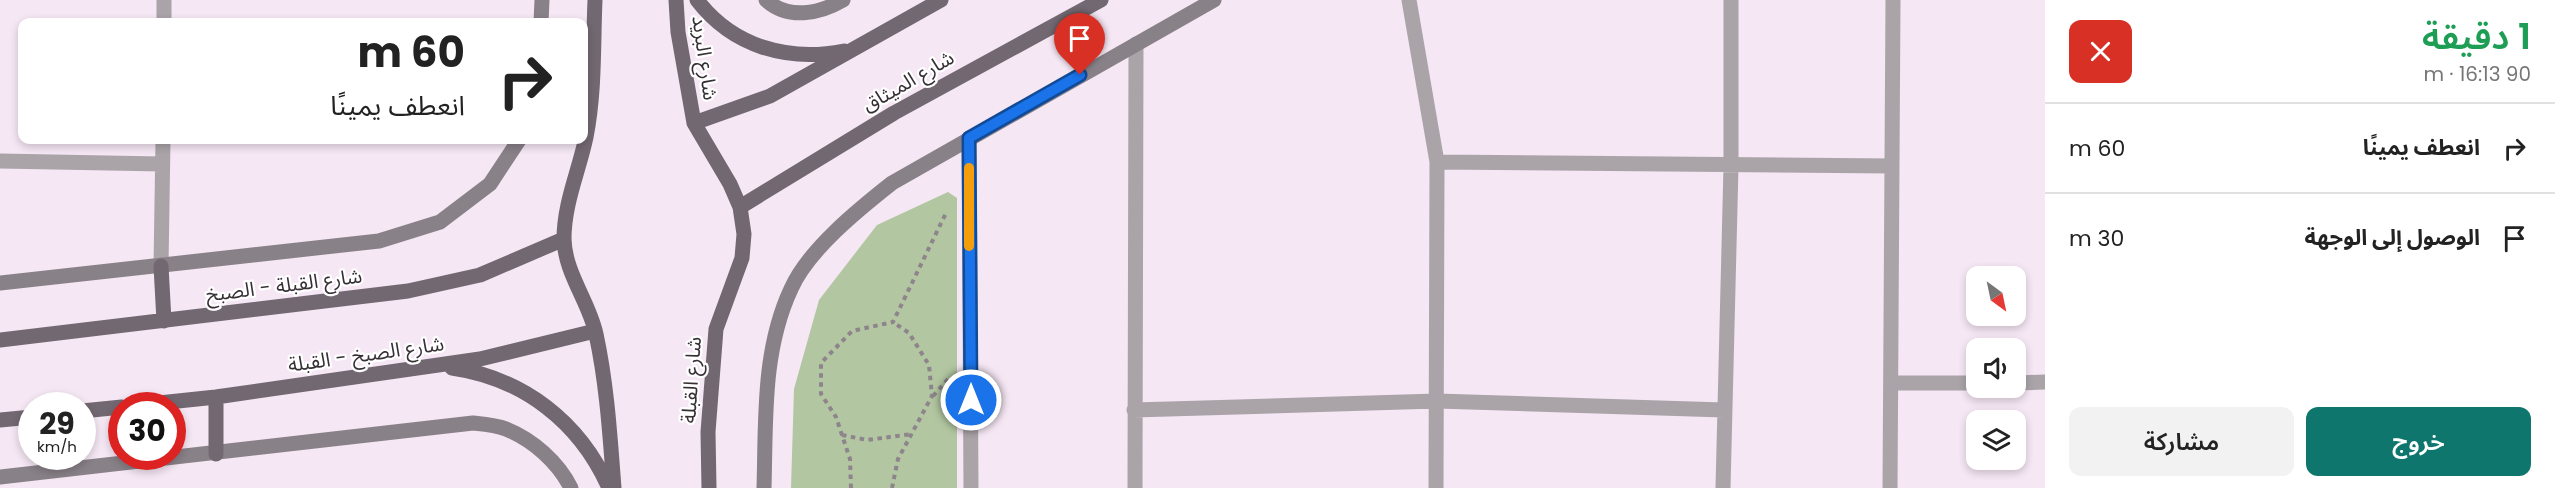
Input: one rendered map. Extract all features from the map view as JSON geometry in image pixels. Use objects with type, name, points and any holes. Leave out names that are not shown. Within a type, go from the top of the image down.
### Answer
[{"type":"main road","points":[[588,122],[595,0]]},
{"type":"main road","name":"شارع البريد","points":[[676,0],[678,32],[694,123]]},
{"type":"main road","points":[[697,0],[723,27],[753,45],[786,54],[821,56],[855,49]]},
{"type":"main road","points":[[694,123],[770,96],[941,0]]},
{"type":"main road","name":"شارع الميثاق","points":[[740,207],[894,113],[1101,0]]},
{"type":"main road","name":"شارع القبلة","points":[[694,123],[723,169],[740,207],[744,234],[742,258],[716,329],[708,432],[709,488]]},
{"type":"main road","points":[[584,144],[567,211],[564,239],[566,258],[596,331],[608,406],[614,488]]},
{"type":"main road","name":"شارع القبلة - الصبخ","points":[[0,340],[444,285],[480,274],[564,239]]},
{"type":"main road","points":[[161,266],[164,321]]},
{"type":"main road","name":"شارع الصبخ - القبلة","points":[[186,400],[480,359],[596,331]]},
{"type":"main road","points":[[434,365],[474,371],[512,384],[546,405],[575,433],[598,465],[609,488]]},
{"type":"main road","points":[[216,397],[216,454]]},
{"type":"main road","points":[[0,420],[18,418]]},
{"type":"street","points":[[164,0],[164,18]]},
{"type":"street","points":[[541,18],[542,0]]},
{"type":"street","points":[[766,0],[783,11],[797,14],[812,12],[843,0]]},
{"type":"street","points":[[765,488],[767,382],[776,331],[791,287],[818,249],[855,211],[892,183],[1214,0]]},
{"type":"street","points":[[1409,0],[1437,162],[1436,488]]},
{"type":"street","points":[[1722,488],[1731,166],[1731,0]]},
{"type":"street","points":[[1890,488],[1893,0]]},
{"type":"street","points":[[1135,488],[1136,44]]},
{"type":"street","points":[[969,138],[972,488]]},
{"type":"street","points":[[161,266],[163,144]]},
{"type":"street","points":[[0,283],[379,241],[440,222],[490,184],[516,144]]},
{"type":"street","points":[[0,161],[162,164]]},
{"type":"street","points":[[1437,162],[1892,166]]},
{"type":"street","points":[[2026,382],[2045,382]]},
{"type":"street","points":[[1891,383],[1966,383]]},
{"type":"street","points":[[1134,410],[1437,401],[1724,410]]},
{"type":"street","points":[[0,477],[473,423],[505,428],[539,448],[566,477],[571,488]]},
{"type":"path","points":[[892,322],[948,208]]},
{"type":"path","points":[[851,488],[850,459],[836,417],[821,394],[821,363],[852,331],[892,322],[909,333],[929,365],[932,396],[898,459],[892,488]]},
{"type":"path","points":[[842,435],[867,440],[913,434]]},
{"type":"green space","points":[[948,192],[957,198],[957,488],[791,488],[794,389],[819,300],[877,225]]},
{"type":"slow traffic","points":[[969,168],[969,246]]},
{"type":"route","points":[[971,400],[969,138],[1080,75]]}]
